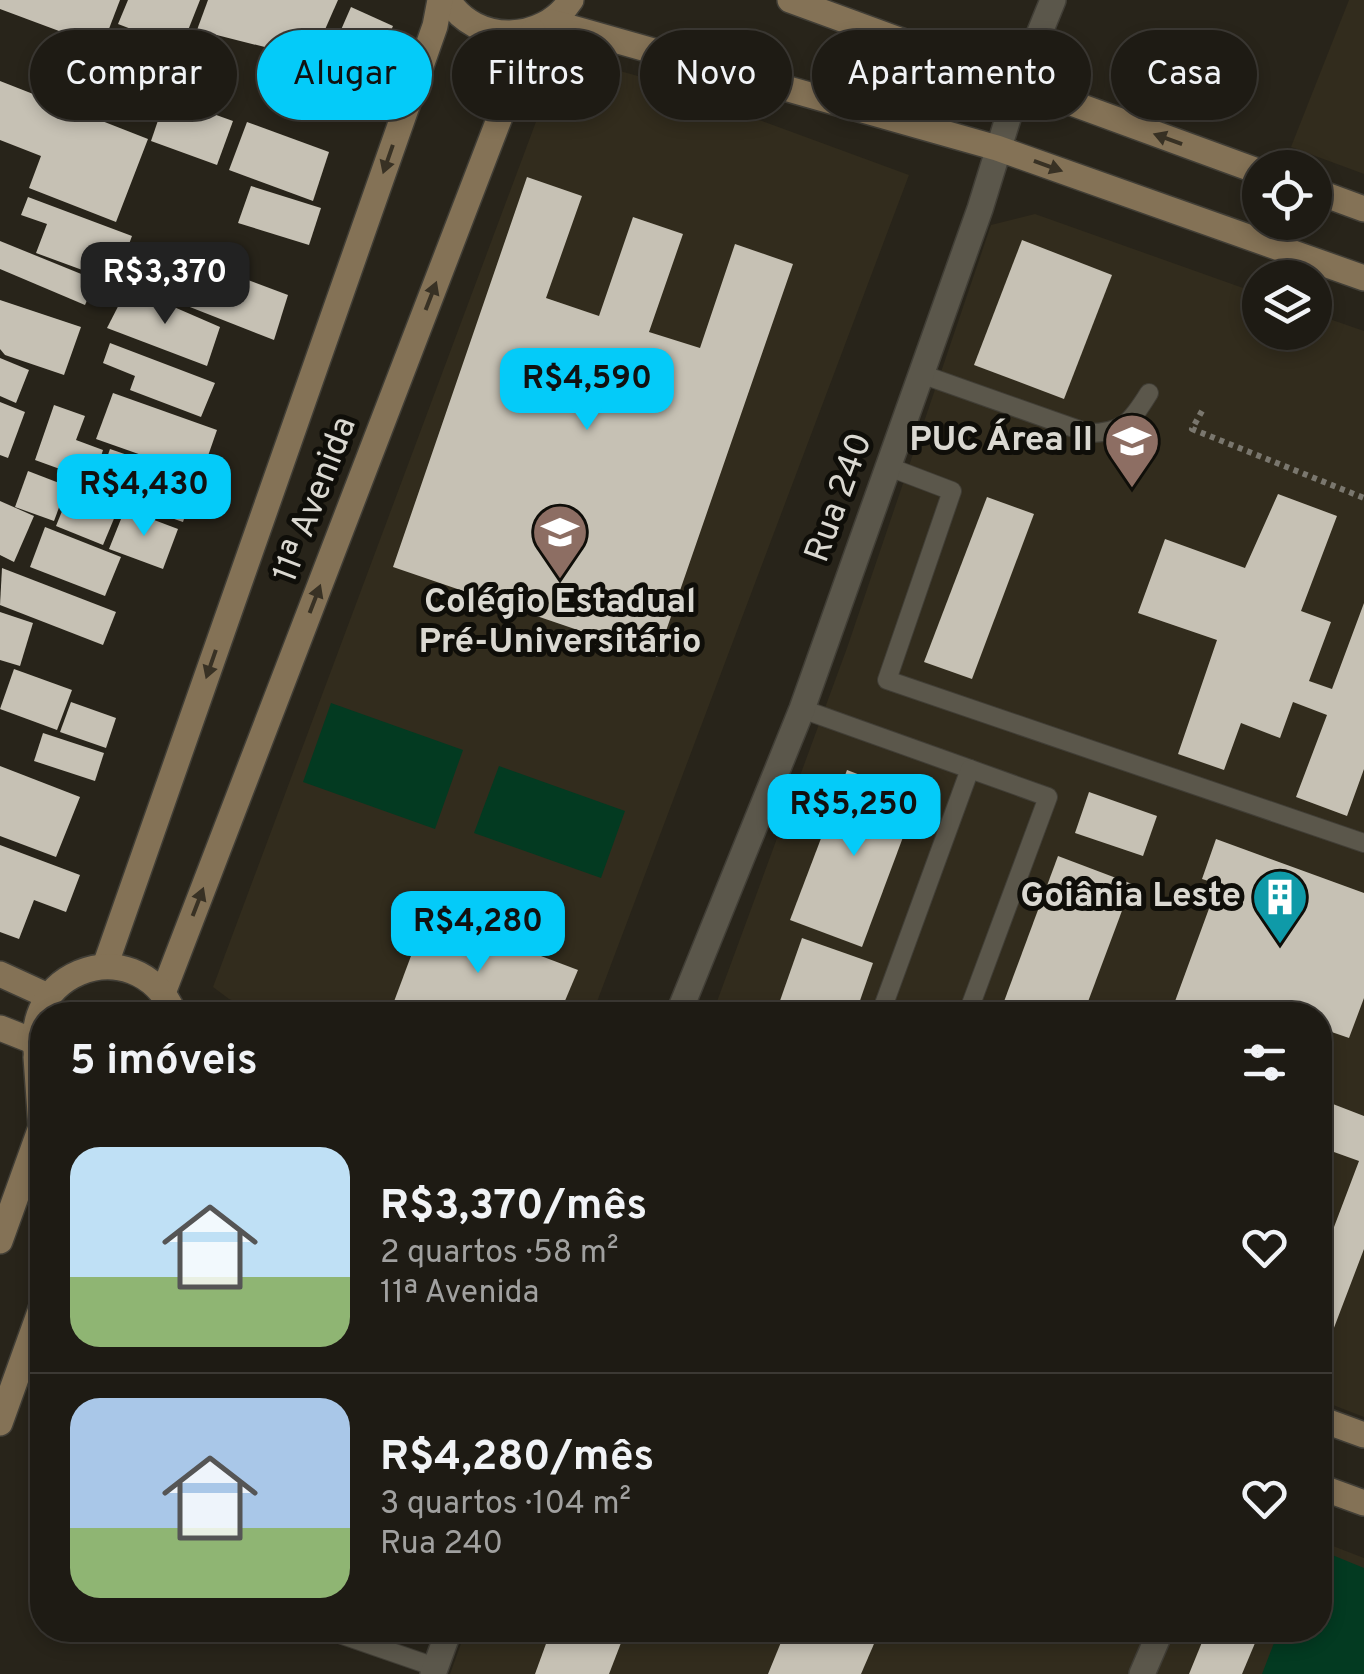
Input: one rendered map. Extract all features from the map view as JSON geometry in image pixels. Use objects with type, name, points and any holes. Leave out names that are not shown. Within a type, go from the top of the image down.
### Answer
[{"type":"main road","name":"11ª Avenida","points":[[105,966],[428,44],[440,0]]},
{"type":"main road","points":[[448,0],[468,21],[486,30],[505,34],[542,27],[996,148],[1364,278]]},
{"type":"main road","points":[[542,27],[571,0]]},
{"type":"main road","points":[[790,0],[870,30]]},
{"type":"main road","name":"11ª Avenida","points":[[176,1002],[542,27]]},
{"type":"main road","points":[[1091,112],[1242,166]]},
{"type":"main road","points":[[1332,198],[1364,209]]},
{"type":"main road","points":[[45,1002],[64,980],[83,970],[105,966],[136,974],[166,1002]]},
{"type":"main road","points":[[0,974],[48,996]]},
{"type":"main road","points":[[0,1028],[30,1052]]},
{"type":"main road","points":[[0,1240],[30,1157]]},
{"type":"main road","points":[[0,1423],[30,1339]]},
{"type":"main road","points":[[1332,1423],[1364,1435]]},
{"type":"main road","points":[[1332,1491],[1364,1503]]},
{"type":"street","name":"Rua 240","points":[[1040,30],[1052,0]]},
{"type":"street","name":"Rua 240","points":[[683,1002],[802,709],[980,209],[1006,120]]},
{"type":"street","points":[[434,1670],[444,1642]]},
{"type":"street","points":[[1142,1674],[1156,1642]]},
{"type":"lane","points":[[921,374],[1088,433],[1104,433],[1131,422],[1148,393]]},
{"type":"lane","points":[[889,467],[952,491],[886,680],[1364,843]]},
{"type":"lane","points":[[802,709],[1048,797],[972,1002]]},
{"type":"lane","points":[[885,1002],[970,769]]},
{"type":"lane","points":[[360,1642],[434,1670]]},
{"type":"path","points":[[1202,411],[1192,430],[1364,498]]},
{"type":"shaded area","points":[[1349,0],[1364,0],[1364,174],[1332,162],[1332,150],[1291,147]]},
{"type":"shaded area","name":"Colégio Estadual Pré-Universitário","points":[[620,71],[640,77],[640,120],[759,120],[909,175],[597,1002],[236,1002],[213,987],[537,120],[620,120]]},
{"type":"shaded area","points":[[1035,214],[1242,288],[1242,350],[1332,350],[1332,320],[1364,331],[1364,1417],[1332,1405],[1332,1002],[717,1002],[847,648],[991,225]]},
{"type":"shaded area","points":[[1332,1546],[1364,1558],[1364,1674],[450,1674],[462,1642],[1332,1642]]},
{"type":"green space","points":[[331,703],[463,750],[435,829],[303,782]]},
{"type":"green space","points":[[499,766],[625,811],[601,878],[474,833]]},
{"type":"green space","points":[[1332,1555],[1364,1568],[1364,1674],[1262,1674],[1274,1642],[1332,1642]]},
{"type":"building","points":[[0,0],[120,0],[109,30],[56,30],[0,9]]},
{"type":"building","points":[[128,0],[200,0],[188,30],[134,30],[118,24]]},
{"type":"building","points":[[208,0],[338,0],[325,30],[257,30],[257,45],[237,40],[237,30],[197,30]]},
{"type":"building","points":[[351,7],[393,26],[391,30],[341,30]]},
{"type":"building","points":[[0,81],[30,93],[30,120],[100,120],[148,139],[116,222],[29,188],[41,156],[0,140]]},
{"type":"building","points":[[158,120],[233,121],[217,165],[151,141]]},
{"type":"building","points":[[247,122],[329,152],[313,201],[229,170]]},
{"type":"building","points":[[527,177],[582,196],[546,298],[599,316],[633,217],[683,234],[649,332],[700,348],[735,244],[793,264],[657,657],[393,567]]},
{"type":"building","points":[[251,186],[321,208],[309,245],[238,223]]},
{"type":"building","points":[[28,197],[132,236],[115,282],[36,253],[47,224],[21,215]]},
{"type":"building","points":[[1022,240],[1112,275],[1064,399],[974,365]]},
{"type":"building","points":[[0,241],[96,280],[85,305],[0,269]]},
{"type":"building","points":[[187,257],[288,295],[274,340],[167,298]]},
{"type":"building","points":[[128,287],[220,327],[207,366],[107,328]]},
{"type":"building","points":[[0,300],[81,327],[64,375],[5,355],[0,349]]},
{"type":"building","points":[[110,343],[215,383],[201,417],[130,390],[135,376],[103,363]]},
{"type":"building","points":[[0,358],[29,370],[16,403],[0,396]]},
{"type":"building","points":[[113,393],[217,430],[201,476],[96,439]]},
{"type":"building","points":[[0,402],[25,412],[8,458],[0,455]]},
{"type":"building","points":[[54,405],[85,416],[76,440],[103,450],[93,481],[35,460]]},
{"type":"building","points":[[110,449],[197,479],[183,522],[95,492]]},
{"type":"building","points":[[28,471],[67,486],[54,521],[15,507]]},
{"type":"building","points":[[71,489],[118,509],[103,545],[56,526]]},
{"type":"building","points":[[1278,494],[1337,516],[1301,611],[1331,622],[1309,681],[1332,689],[1364,603],[1364,769],[1347,816],[1296,797],[1327,715],[1293,702],[1280,738],[1241,723],[1224,770],[1178,754],[1217,640],[1138,613],[1165,539],[1245,568]]},
{"type":"building","points":[[987,497],[1034,514],[972,679],[924,662]]},
{"type":"building","points":[[0,501],[34,516],[14,562],[0,555]]},
{"type":"building","points":[[125,509],[178,529],[163,569],[109,549]]},
{"type":"building","points":[[45,527],[121,557],[105,596],[30,567]]},
{"type":"building","points":[[2,568],[116,612],[103,645],[0,605]]},
{"type":"building","points":[[0,612],[33,623],[20,666],[0,660]]},
{"type":"building","points":[[14,669],[72,690],[57,730],[0,709]]},
{"type":"building","points":[[71,702],[116,718],[106,748],[60,732]]},
{"type":"building","points":[[43,733],[104,753],[95,781],[34,761]]},
{"type":"building","points":[[0,766],[80,797],[56,857],[0,836]]},
{"type":"building","points":[[847,770],[918,797],[862,947],[790,920]]},
{"type":"building","points":[[1089,792],[1157,816],[1143,856],[1075,833]]},
{"type":"building","name":"Goiânia Leste","points":[[1216,839],[1364,893],[1364,998],[1349,1038],[1332,1032],[1332,1002],[1175,1002],[1218,884],[1202,879]]},
{"type":"building","points":[[0,845],[80,875],[66,912],[34,900],[19,939],[0,932]]},
{"type":"building","points":[[1058,856],[1132,884],[1088,1002],[1004,1002]]},
{"type":"building","points":[[427,913],[578,970],[564,1002],[394,1002]]},
{"type":"building","points":[[802,938],[873,963],[860,1002],[780,1002]]},
{"type":"building","points":[[1332,1104],[1364,1116],[1364,1249],[1332,1333],[1332,1232],[1359,1161],[1332,1151]]},
{"type":"building","points":[[547,1642],[621,1642],[609,1674],[535,1674]]},
{"type":"building","points":[[781,1642],[875,1642],[861,1674],[768,1674]]},
{"type":"building","points":[[1202,1642],[1255,1642],[1242,1674],[1189,1674]]},
{"type":"place","name":"PUC Área II","points":[[1132,490]]},
{"type":"place","name":"Colégio Estadual Pré-Universitário","points":[[560,581]]},
{"type":"place","name":"Goiânia Leste","points":[[1280,946]]}]
